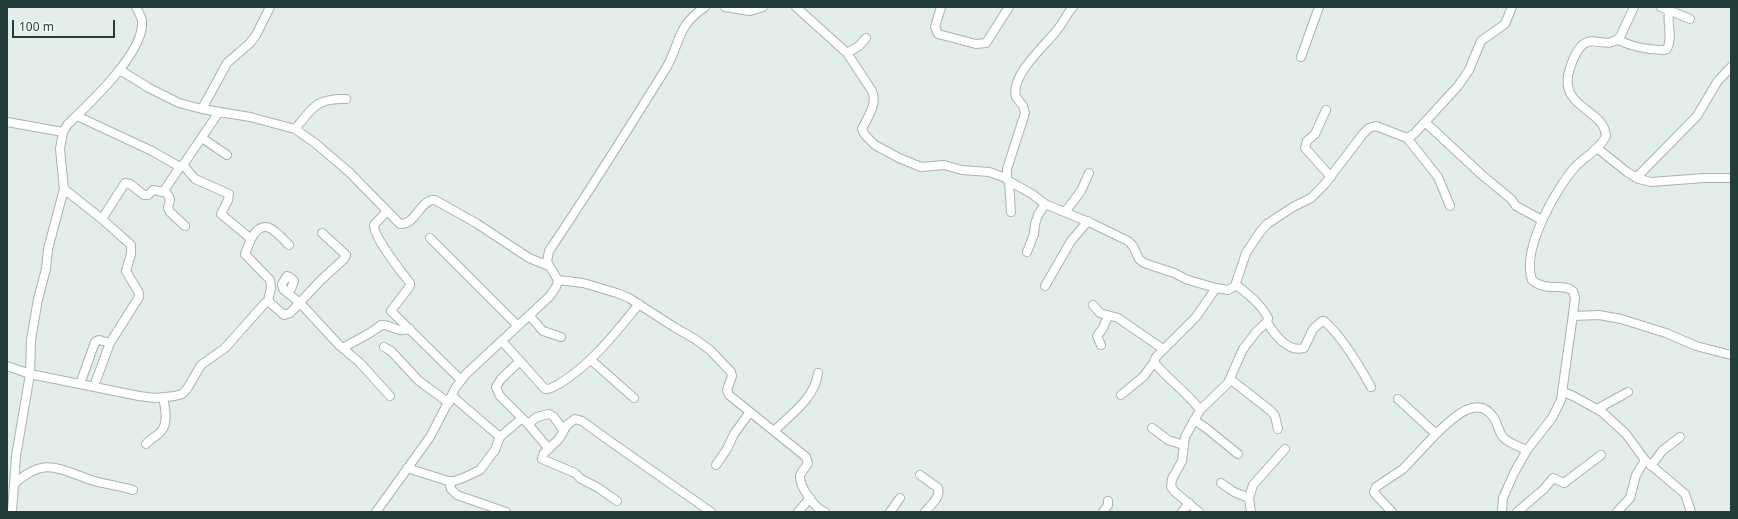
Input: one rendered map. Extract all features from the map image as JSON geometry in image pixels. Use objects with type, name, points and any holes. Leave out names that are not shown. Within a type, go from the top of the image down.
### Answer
[{"type":"street","points":[[12,512],[16,456],[30,374],[31,340],[53,226],[64,189],[60,149],[63,132],[68,124],[92,102],[120,70],[132,53],[142,27],[140,15],[136,7]]},
{"type":"street","points":[[202,109],[227,63],[250,43],[256,35],[270,7]]},
{"type":"street","points":[[558,280],[549,266],[547,259],[549,251],[665,70],[682,29],[690,19],[704,7]]},
{"type":"street","points":[[726,7],[745,11],[763,7]]},
{"type":"street","points":[[796,7],[847,53],[874,94],[871,112],[862,128],[865,134],[875,145],[921,167],[926,168],[939,165],[962,170],[989,172],[1008,180],[1045,204],[1088,221],[1128,241],[1133,246],[1139,259],[1144,263],[1174,273],[1188,280],[1228,290],[1236,285],[1246,253],[1267,224],[1293,207],[1311,198],[1331,177],[1363,134],[1370,128],[1376,126],[1407,138],[1438,177],[1450,206]]},
{"type":"street","points":[[941,7],[935,26],[936,31],[942,36],[976,44],[986,43],[1009,7]]},
{"type":"street","points":[[1011,212],[1007,169],[1025,113],[1023,106],[1016,97],[1016,85],[1031,58],[1050,39],[1073,7]]},
{"type":"street","points":[[1300,57],[1319,7]]},
{"type":"street","points":[[1407,138],[1414,134],[1458,86],[1469,70],[1481,40],[1493,34],[1505,24],[1512,7]]},
{"type":"street","points":[[1502,512],[1501,503],[1505,492],[1527,450],[1555,413],[1563,392],[1573,316],[1575,298],[1573,291],[1563,288],[1540,286],[1532,280],[1530,275],[1531,257],[1542,220],[1555,196],[1575,168],[1597,148],[1606,136],[1605,128],[1570,95],[1566,78],[1579,48],[1585,43],[1593,40],[1614,42],[1618,40],[1634,7]]},
{"type":"street","points":[[1661,7],[1670,8],[1690,19]]},
{"type":"street","points":[[1618,40],[1644,49],[1667,49],[1670,37],[1670,8]]},
{"type":"street","points":[[847,53],[858,46],[866,38]]},
{"type":"street","points":[[1636,178],[1697,116],[1717,82],[1731,68]]},
{"type":"street","points":[[120,70],[163,96],[179,103],[202,109],[250,116],[295,129],[315,143],[349,172],[400,224],[404,224],[429,201],[435,200],[476,223],[529,258],[549,266]]},
{"type":"street","points":[[295,129],[313,106],[326,101],[346,99]]},
{"type":"street","points":[[1326,110],[1315,134],[1307,141],[1305,148],[1331,177]]},
{"type":"street","points":[[102,219],[125,183],[130,184],[144,195],[148,195],[153,190],[163,192],[219,112]]},
{"type":"street","points":[[77,116],[181,166],[195,179],[208,186],[228,192],[229,198],[221,211],[221,216],[252,239]]},
{"type":"street","points":[[7,122],[63,132]]},
{"type":"street","points":[[1425,122],[1516,206],[1542,220]]},
{"type":"street","points":[[202,138],[227,155]]},
{"type":"street","points":[[1597,148],[1636,178],[1651,182],[1704,178],[1731,178]]},
{"type":"street","points":[[1065,212],[1081,190],[1089,173]]},
{"type":"street","points":[[64,189],[102,219],[131,245],[131,254],[126,271],[140,297],[110,343],[94,386]]},
{"type":"street","points":[[165,190],[170,199],[168,208],[170,212],[185,226]]},
{"type":"street","points":[[1027,252],[1034,234],[1038,214],[1045,204]]},
{"type":"street","points":[[387,211],[377,221],[374,228],[389,255],[410,283],[409,288],[391,311],[461,380]]},
{"type":"street","points":[[1045,286],[1071,241],[1088,221]]},
{"type":"street","points":[[7,366],[30,374],[139,396],[163,398],[182,394],[187,389],[202,365],[225,348],[268,301],[271,288],[270,280],[244,254],[259,228],[265,226],[270,227],[289,245]]},
{"type":"street","points":[[268,301],[284,315],[290,313],[301,304],[346,255],[322,233]]},
{"type":"street","points":[[430,238],[518,326]]},
{"type":"street","points":[[558,280],[583,283],[618,293],[639,304],[710,350],[731,372],[732,376],[727,387],[728,393],[806,457],[808,463],[800,477],[816,507],[825,512]]},
{"type":"street","points":[[376,512],[430,437],[461,380],[473,367],[530,316],[554,291],[558,280]]},
{"type":"street","points":[[1236,285],[1262,307],[1268,318],[1267,322],[1282,342],[1302,349],[1307,344],[1313,329],[1324,321],[1335,332],[1363,371],[1371,386]]},
{"type":"street","points":[[1121,395],[1144,376],[1163,349],[1196,317],[1216,288]]},
{"type":"street","points":[[287,291],[343,348],[360,363],[390,396]]},
{"type":"street","points":[[502,341],[547,390],[567,379],[591,360],[605,346],[639,304]]},
{"type":"street","points":[[1093,305],[1100,313],[1118,318],[1163,349]]},
{"type":"street","points":[[1573,316],[1599,315],[1621,319],[1666,333],[1696,346],[1731,355]]},
{"type":"street","points":[[530,316],[543,331],[561,337]]},
{"type":"street","points":[[1101,345],[1097,336],[1103,328],[1108,316]]},
{"type":"street","points":[[1199,512],[1174,492],[1171,487],[1172,479],[1182,461],[1184,437],[1200,410],[1224,388],[1230,380],[1243,349],[1257,331],[1267,322]]},
{"type":"street","points":[[343,348],[358,338],[370,334],[381,325],[387,325],[399,331],[410,329]]},
{"type":"street","points":[[80,384],[95,342],[99,340],[110,343]]},
{"type":"street","points":[[384,347],[391,351],[419,382],[450,399],[500,437]]},
{"type":"street","points":[[591,360],[634,398]]},
{"type":"street","points":[[520,361],[501,379],[496,387],[500,396],[525,421],[549,449]]},
{"type":"street","points":[[1154,362],[1166,377],[1194,401],[1200,410]]},
{"type":"street","points":[[774,431],[810,396],[815,389],[818,374]]},
{"type":"street","points":[[1230,380],[1275,416],[1278,429]]},
{"type":"street","points":[[1563,392],[1597,409],[1626,434],[1648,463],[1685,494],[1691,512]]},
{"type":"street","points":[[1597,409],[1628,392]]},
{"type":"street","points":[[146,444],[162,431],[164,426],[165,408],[163,398]]},
{"type":"street","points":[[1398,399],[1436,434]]},
{"type":"street","points":[[1392,512],[1374,492],[1376,487],[1403,469],[1436,434],[1467,409],[1479,407],[1489,412],[1494,418],[1505,440],[1527,450]]},
{"type":"street","points":[[716,465],[728,450],[734,434],[750,412]]},
{"type":"street","points":[[407,468],[449,481],[463,478],[480,470],[495,450],[500,437],[525,421],[548,414],[554,417],[563,430]]},
{"type":"street","points":[[617,501],[597,487],[581,479],[575,473],[543,460],[544,453],[559,439],[563,430],[575,419],[582,421],[712,512]]},
{"type":"street","points":[[1194,420],[1238,454]]},
{"type":"street","points":[[1152,428],[1168,440],[1183,445]]},
{"type":"street","points":[[1617,512],[1630,498],[1636,475],[1648,463],[1680,437]]},
{"type":"street","points":[[1251,512],[1249,498],[1256,480],[1285,449]]},
{"type":"street","points":[[1517,512],[1544,489],[1553,478],[1564,483],[1601,455]]},
{"type":"street","points":[[14,484],[26,473],[43,467],[52,467],[74,472],[91,480],[133,490]]},
{"type":"street","points":[[920,475],[938,488],[939,492],[936,500],[925,512]]},
{"type":"street","points":[[449,481],[451,489],[458,495],[506,512]]},
{"type":"street","points":[[1221,483],[1234,492],[1249,498]]},
{"type":"street","points":[[798,512],[810,498]]},
{"type":"street","points":[[890,512],[900,498]]},
{"type":"street","points":[[1103,512],[1108,506],[1108,501]]},
{"type":"street","points":[[1182,512],[1189,503]]}]
